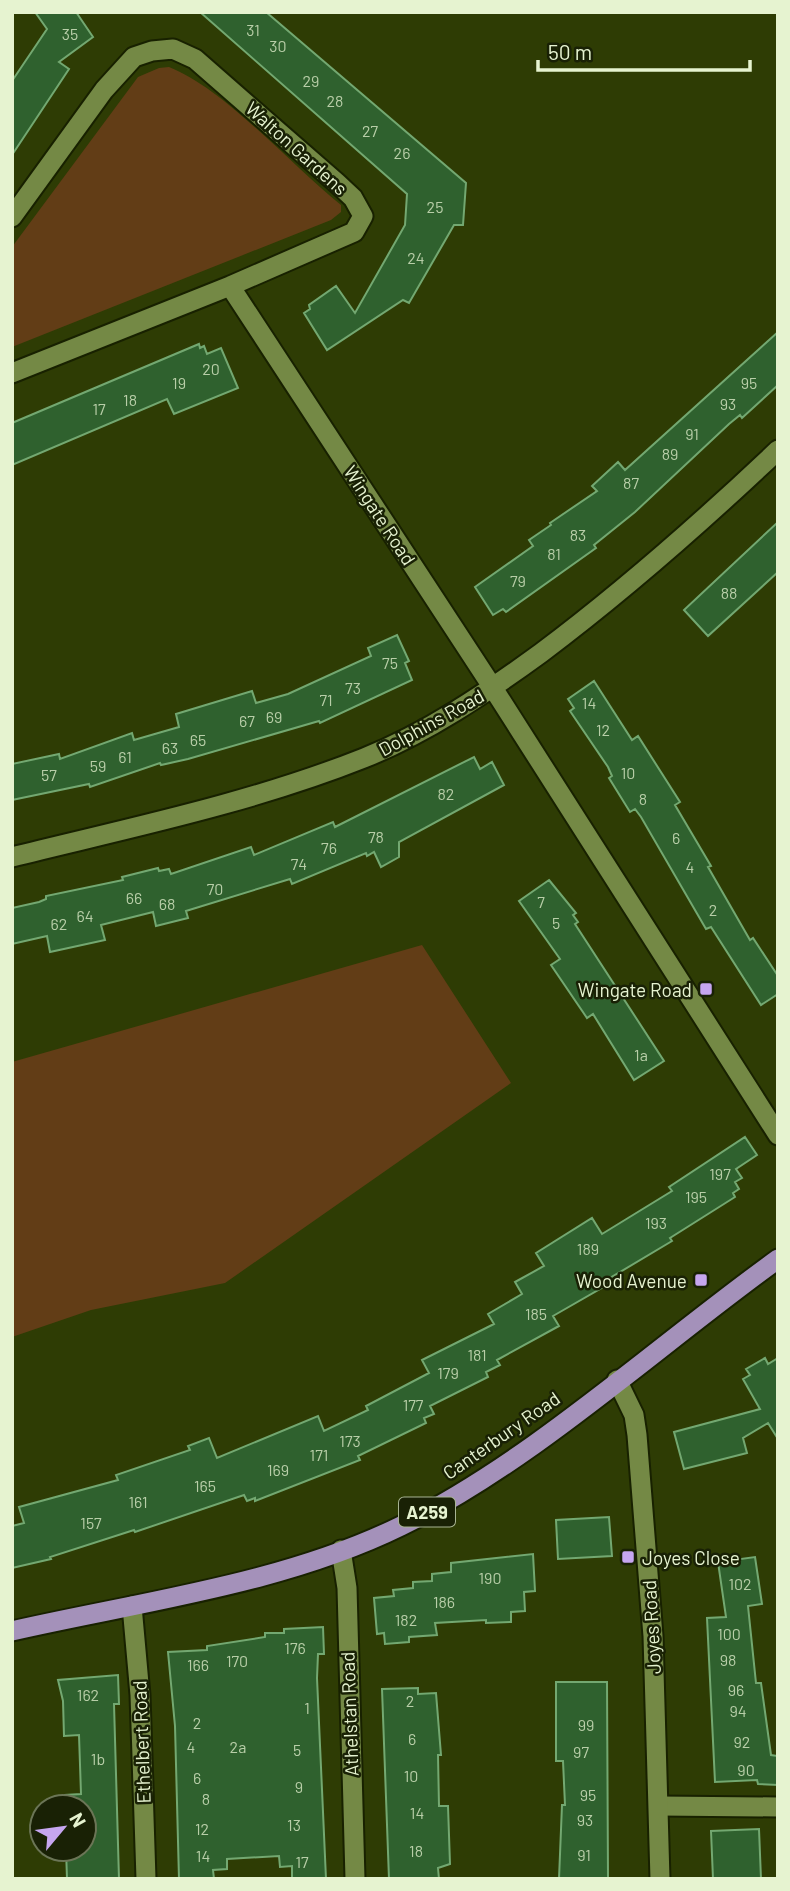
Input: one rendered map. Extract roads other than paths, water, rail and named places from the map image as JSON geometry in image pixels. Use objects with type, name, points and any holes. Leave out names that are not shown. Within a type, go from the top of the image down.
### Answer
[{"type":"highway","name":"Canterbury Road","points":[[12,1631],[286,1570],[400,1527],[467,1488],[541,1438],[778,1259]]},
{"type":"street","name":"Walton Gardens","points":[[12,216],[104,90],[134,57],[173,49],[195,59],[227,85],[353,198],[363,216],[354,232],[230,286],[12,373]]},
{"type":"street","name":"Wingate Road","points":[[230,286],[493,688],[778,1135]]},
{"type":"street","name":"Dolphins Road","points":[[12,856],[197,811],[364,758],[406,739],[493,688],[604,606],[696,527],[778,450]]},
{"type":"street","name":"Joyes Road","points":[[617,1380],[634,1415],[637,1436],[653,1636],[660,1879]]},
{"type":"street","name":"Athelstan Road","points":[[341,1550],[347,1588],[355,1879]]},
{"type":"street","name":"Ethelbert Road","points":[[132,1606],[140,1695],[146,1879]]},
{"type":"street","points":[[659,1806],[778,1807]]},
{"type":"place","name":"Wingate Road","points":[[706,989]]},
{"type":"place","name":"Wood Avenue","points":[[701,1280]]},
{"type":"place","name":"Joyes Close","points":[[628,1557]]}]
